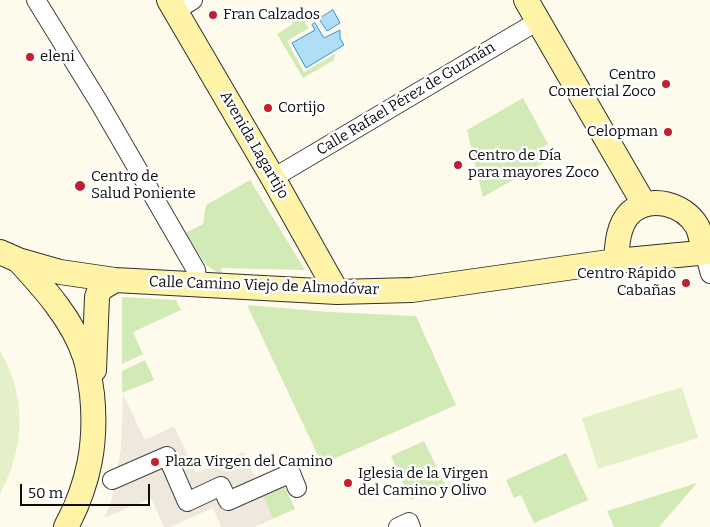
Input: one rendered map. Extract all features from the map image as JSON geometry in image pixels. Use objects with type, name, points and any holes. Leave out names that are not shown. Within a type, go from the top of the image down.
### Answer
[{"type":"street","points":[[36,0],[100,104],[196,270],[198,284]]},
{"type":"street","points":[[526,0],[644,204]]},
{"type":"street","name":"Avenida Lagartijo","points":[[181,2],[337,292]]},
{"type":"street","name":"Calle Rafael Pérez de Guzmán","points":[[274,178],[538,21]]},
{"type":"street","points":[[616,261],[617,244],[621,228],[629,214],[644,204],[661,203],[677,207],[691,217],[700,233],[708,259]]},
{"type":"street","points":[[9,256],[38,282],[61,312],[76,336],[85,356],[90,375],[93,406]]},
{"type":"street","name":"Calle Camino Viejo de Almodóvar","points":[[9,256],[60,272],[115,280],[337,292],[412,290],[616,261],[708,259]]},
{"type":"street","points":[[61,312],[65,296],[82,276]]},
{"type":"street","points":[[66,527],[86,481],[92,454],[97,297],[100,289],[115,280]]},
{"type":"street","points":[[112,480],[167,456],[187,502],[221,486],[228,501],[291,474],[297,488]]},
{"type":"street","points":[[398,527],[409,522],[411,527]]},
{"type":"green space","points":[[308,9],[313,19],[305,23],[309,28],[287,41],[304,72],[335,54],[334,60],[303,78],[277,34],[293,24],[291,20]]},
{"type":"green space","points":[[523,98],[548,144],[540,149],[545,162],[483,197],[467,130]]},
{"type":"green space","points":[[250,180],[305,270],[222,268],[220,274],[206,265],[185,233],[203,224],[206,205]]},
{"type":"green space","points":[[122,297],[176,300],[181,310],[133,332],[143,354],[122,364]]},
{"type":"green space","points":[[247,305],[329,312],[416,316],[456,405],[322,464]]},
{"type":"green space","points":[[0,351],[9,368],[15,386],[20,422],[14,459],[0,494]]},
{"type":"green space","points":[[145,360],[154,380],[122,393],[122,371]]},
{"type":"green space","points":[[682,387],[698,438],[598,469],[582,418]]},
{"type":"green space","points":[[424,441],[445,484],[411,500],[391,456]]},
{"type":"green space","points":[[566,453],[588,500],[534,523],[521,495],[514,498],[506,480]]},
{"type":"green space","points":[[283,483],[295,509],[251,527],[240,503]]},
{"type":"green space","points":[[697,483],[659,527],[614,527],[607,511]]},
{"type":"shaded area","name":"Plaza Virgen del Camino","points":[[123,394],[145,440],[174,426],[196,473],[244,452],[273,518],[254,527],[221,527],[213,508],[170,527],[164,527],[151,498],[104,518],[111,503],[121,448]]},
{"type":"water","points":[[333,10],[340,23],[327,31],[319,19]]},
{"type":"water","points":[[315,23],[324,38],[340,30],[340,38],[344,45],[306,68],[292,43],[315,30],[312,25]]},
{"type":"place","name":"Fran Calzados","points":[[213,15]]},
{"type":"place","name":"eleni","points":[[30,57]]},
{"type":"place","name":"Centro Comercial Zoco","points":[[666,84]]},
{"type":"place","name":"Cortijo","points":[[268,108]]},
{"type":"place","name":"Celopman","points":[[668,132]]},
{"type":"place","name":"Centro de Día para mayores Zoco","points":[[458,165]]},
{"type":"place","name":"Centro de Salud Poniente","points":[[80,186]]},
{"type":"place","name":"Centro Rápido Cabañas","points":[[686,283]]},
{"type":"place","name":"Plaza Virgen del Camino","points":[[155,462]]},
{"type":"place","name":"Iglesia de la Virgen del Camino y Olivo","points":[[348,483]]}]
